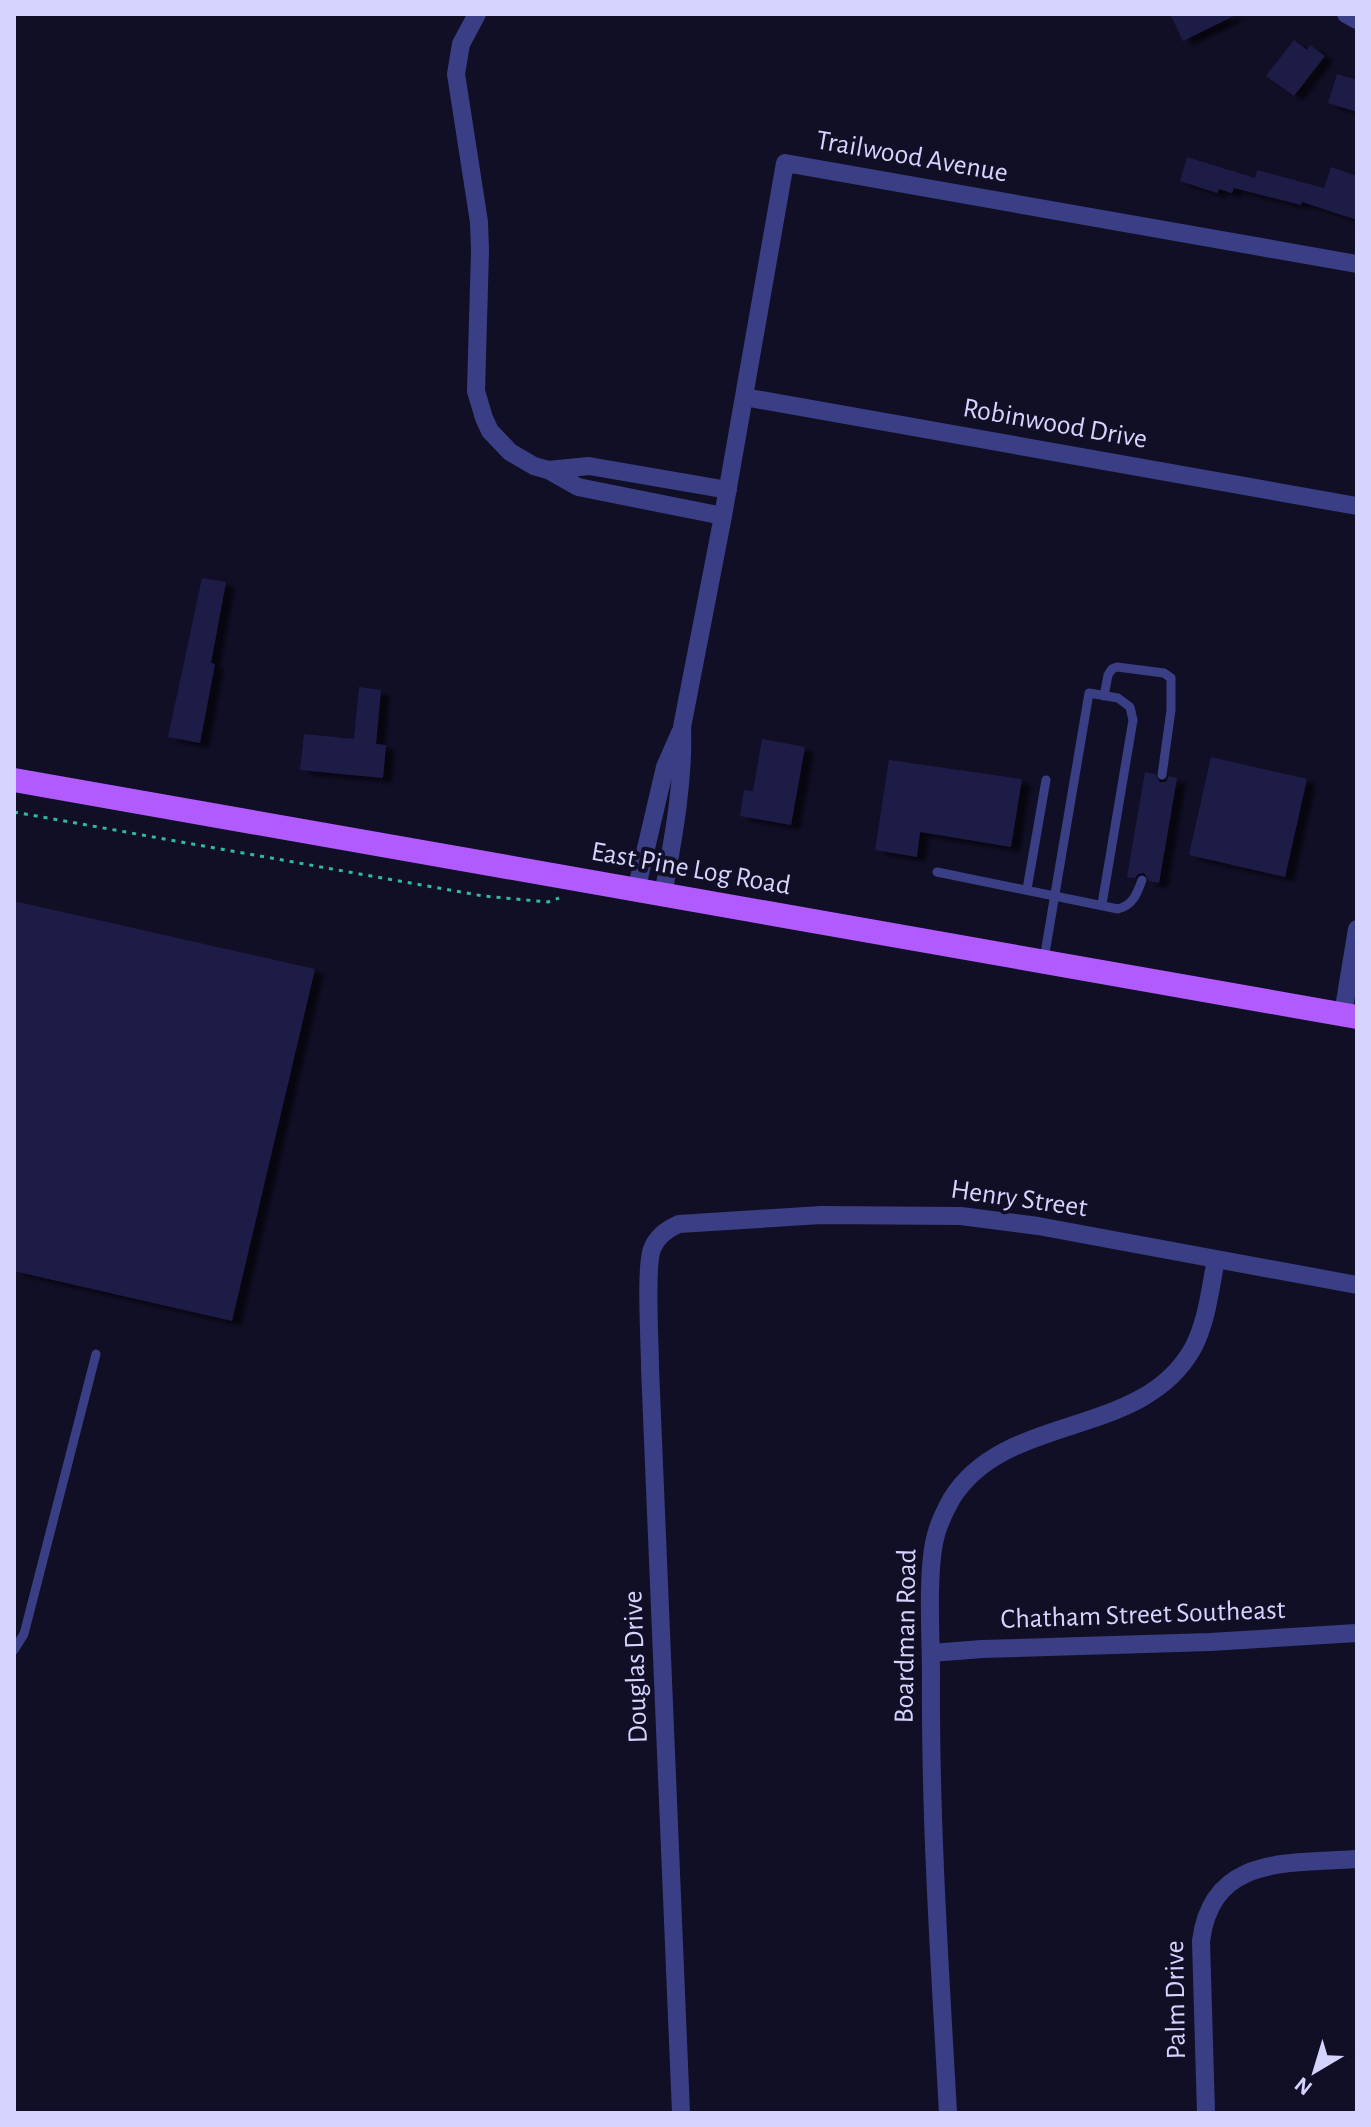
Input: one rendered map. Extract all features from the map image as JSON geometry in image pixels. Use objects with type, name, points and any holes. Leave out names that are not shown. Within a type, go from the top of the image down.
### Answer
[{"type":"main road","name":"East Pine Log Road","points":[[14,780],[1350,1015]]},
{"type":"street","points":[[477,14],[461,44],[456,74],[479,222],[476,391],[484,418],[499,442],[521,460],[548,470],[578,487],[723,516]]},
{"type":"street","points":[[1346,14],[1357,20]]},
{"type":"street","name":"Trailwood Avenue","points":[[636,891],[665,767],[682,727],[728,490],[785,163],[1357,264]]},
{"type":"street","name":"Robinwood Drive","points":[[744,397],[1357,506]]},
{"type":"street","points":[[548,470],[589,466],[728,490]]},
{"type":"street","name":"Trailwood Avenue","points":[[663,895],[677,812],[683,755],[682,727]]},
{"type":"street","points":[[1350,1015],[1357,929]]},
{"type":"street","name":"Henry Street","points":[[671,1228],[679,1224],[821,1215],[948,1216],[1038,1226],[1357,1285]]},
{"type":"street","name":"Douglas Drive","points":[[671,1228],[657,1240],[650,1257],[650,1368],[681,2113]]},
{"type":"street","name":"Boardman Road","points":[[948,2113],[931,1715],[934,1544],[944,1512],[974,1471],[1002,1452],[1132,1403],[1161,1385],[1184,1361],[1202,1327],[1216,1260]]},
{"type":"street","name":"Chatham Street Southeast","points":[[931,1653],[1357,1633]]},
{"type":"street","name":"Palm Drive","points":[[1206,2113],[1201,1941],[1203,1923],[1214,1899],[1232,1880],[1255,1868],[1357,1859]]},
{"type":"lane","points":[[1104,696],[1108,675],[1117,667],[1164,673],[1171,678],[1171,710],[1162,775]]},
{"type":"lane","points":[[1044,962],[1089,693],[1118,698],[1130,707],[1133,720],[1102,904]]},
{"type":"lane","points":[[1027,889],[1046,780]]},
{"type":"lane","points":[[937,872],[1118,909],[1127,907],[1136,896],[1142,880]]},
{"type":"lane","points":[[14,1650],[24,1634],[96,1354]]},
{"type":"path","points":[[14,812],[483,896],[548,902],[561,897]]},
{"type":"building","points":[[1170,14],[1238,14],[1183,41]]},
{"type":"building","points":[[1294,40],[1307,50],[1310,45],[1325,56],[1294,96],[1266,76]]},
{"type":"building","points":[[1337,74],[1357,80],[1357,112],[1328,103]]},
{"type":"building","points":[[1187,157],[1255,178],[1257,170],[1324,188],[1331,167],[1357,176],[1357,220],[1302,202],[1301,205],[1234,188],[1232,193],[1219,189],[1217,193],[1180,181]]},
{"type":"building","points":[[202,578],[226,582],[200,743],[168,737]]},
{"type":"building","points":[[359,687],[381,690],[376,744],[386,745],[383,778],[300,770],[304,734],[354,739]]},
{"type":"building","points":[[762,739],[805,747],[791,825],[740,816],[744,790],[753,791]]},
{"type":"building","points":[[1211,757],[1307,779],[1285,877],[1189,855]]},
{"type":"building","points":[[889,760],[1022,779],[1011,847],[920,832],[917,857],[875,850]]},
{"type":"building","points":[[1145,772],[1155,774],[1160,782],[1166,782],[1169,776],[1177,778],[1159,883],[1149,881],[1144,873],[1135,878],[1127,877]]},
{"type":"building","points":[[14,901],[315,969],[232,1321],[14,1271]]}]
